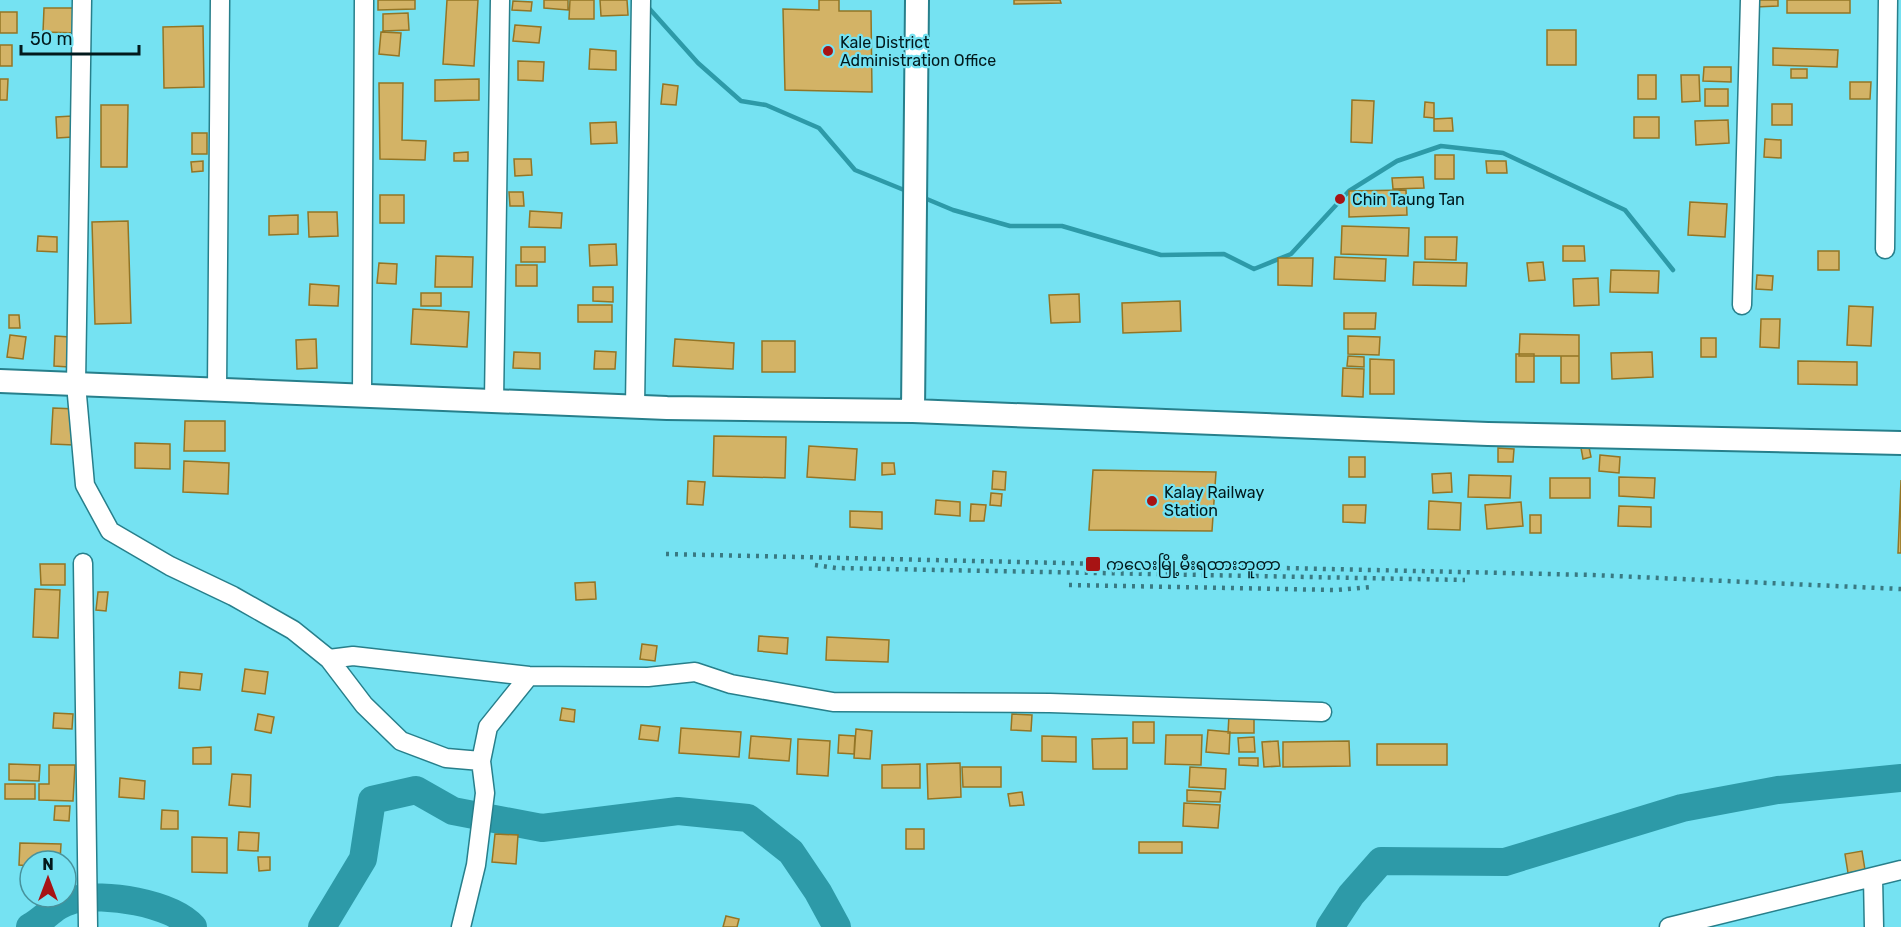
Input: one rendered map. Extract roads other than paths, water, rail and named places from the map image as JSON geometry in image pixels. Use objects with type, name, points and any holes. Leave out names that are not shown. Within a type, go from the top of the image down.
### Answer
[{"type":"street","points":[[82,0],[76,384],[85,485],[110,531],[170,566],[232,596],[293,630],[329,658],[364,705],[401,741],[446,758],[481,761]]},
{"type":"street","points":[[218,390],[220,0]]},
{"type":"street","points":[[362,396],[364,0]]},
{"type":"street","points":[[494,401],[500,0]]},
{"type":"street","points":[[914,411],[917,0]]},
{"type":"street","points":[[1742,305],[1750,0]]},
{"type":"street","points":[[1885,249],[1888,0]]},
{"type":"street","points":[[635,406],[641,6]]},
{"type":"street","points":[[0,381],[635,406],[914,411],[1488,434],[1901,443]]},
{"type":"street","points":[[83,562],[88,927]]},
{"type":"street","points":[[329,658],[353,656],[529,676],[648,677],[695,672],[731,684],[833,702],[1050,703],[1322,712]]},
{"type":"street","points":[[461,927],[478,844],[485,793],[481,761],[488,727],[529,676]]},
{"type":"street","points":[[1669,927],[1901,870]]},
{"type":"street","points":[[1873,876],[1874,927]]},
{"type":"waterway","points":[[647,6],[698,63],[741,101],[766,105],[819,128],[855,170],[909,192]]},
{"type":"waterway","points":[[922,197],[953,210],[1010,226],[1062,226],[1161,255],[1224,254],[1254,269],[1291,254],[1349,191],[1397,161],[1441,146],[1503,153],[1625,210],[1673,270]]},
{"type":"waterway","points":[[1330,927],[1351,895],[1381,861],[1505,862],[1682,808],[1778,790],[1901,778]]},
{"type":"waterway","points":[[322,927],[363,859],[372,800],[416,790],[453,811],[542,828],[678,811],[748,818],[791,852],[818,892],[837,927]]},
{"type":"waterway","points":[[30,927],[67,902],[102,897],[154,906],[183,919],[193,927]]},
{"type":"railway","points":[[666,554],[1593,575],[1901,589]]},
{"type":"railway","points":[[815,565],[836,568],[1465,580]]},
{"type":"railway","points":[[1069,585],[1336,590],[1371,587]]},
{"type":"place","name":"Kale District Administration Office","points":[[828,51]]},
{"type":"place","name":"Chin Taung Tan","points":[[1340,199]]},
{"type":"place","name":"Kalay Railway Station","points":[[1152,501]]},
{"type":"place","name":"ကလေးမြို့မီးရထားဘူတာ","points":[[1093,564]]}]
